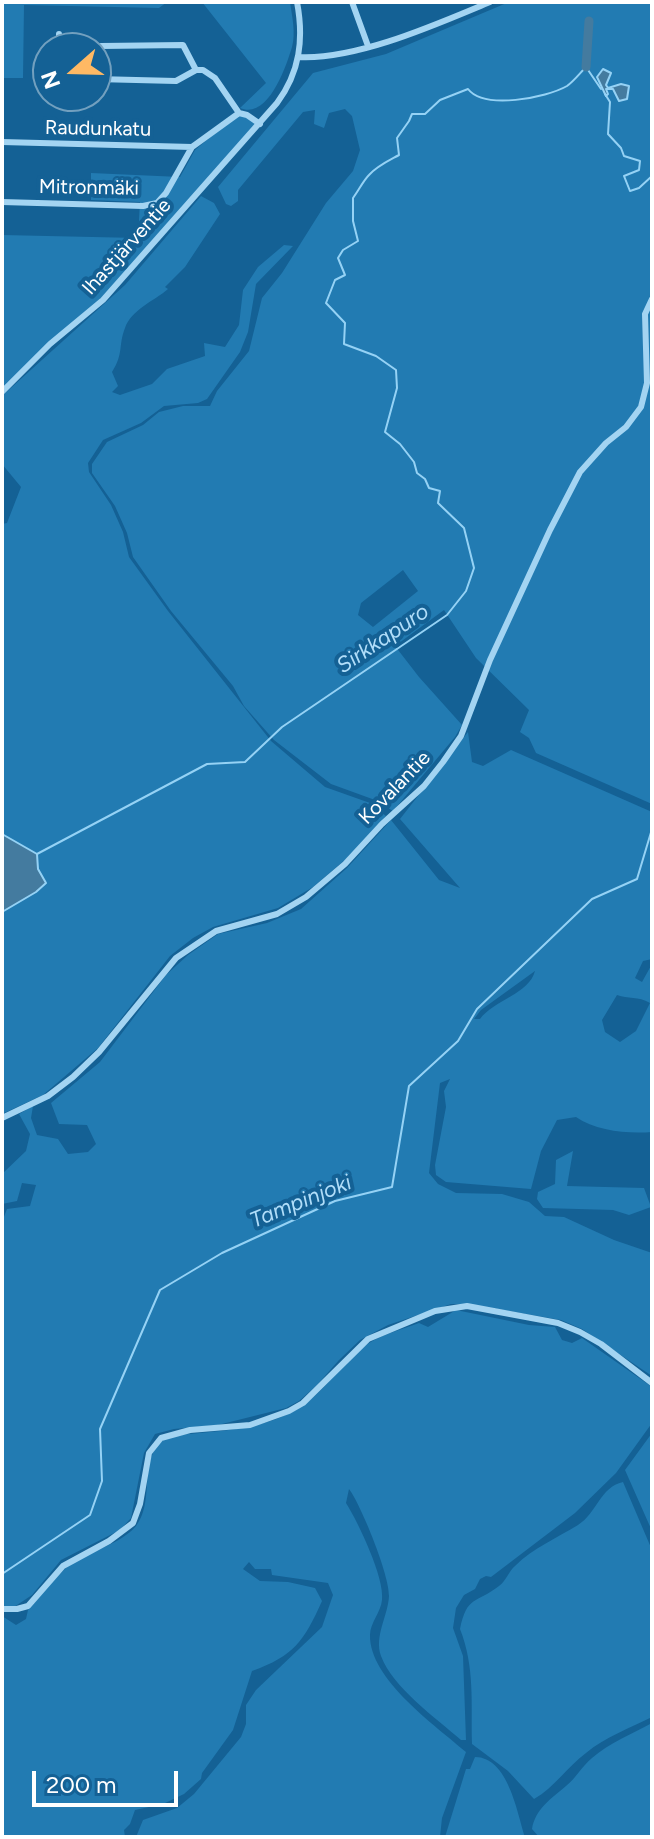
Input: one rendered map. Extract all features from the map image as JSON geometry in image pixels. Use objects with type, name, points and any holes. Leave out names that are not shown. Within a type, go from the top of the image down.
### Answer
[{"type":"street","points":[[297,2],[301,33],[299,57],[368,46],[421,30],[490,2]]},
{"type":"street","points":[[352,2],[368,46]]},
{"type":"street","points":[[112,46],[183,45],[196,70]]},
{"type":"street","name":"Ihastjärventie","points":[[2,392],[50,344],[103,300],[260,124],[284,94],[299,57]]},
{"type":"street","points":[[112,79],[176,81],[196,70],[203,70],[215,78],[239,113],[260,124]]},
{"type":"street","points":[[192,147],[239,113]]},
{"type":"street","name":"Raudunkatu","points":[[2,142],[192,147]]},
{"type":"street","name":"Mitronmäki","points":[[2,202],[143,206],[157,203],[192,147]]},
{"type":"street","name":"Kovalantie","points":[[2,1118],[48,1096],[73,1077],[99,1052],[176,958],[216,931],[277,914],[306,897],[345,864],[443,762],[461,736],[490,660],[580,472],[606,443],[626,427],[641,407],[647,383],[645,314],[652,299]]},
{"type":"street","points":[[2,1609],[28,1606],[63,1566],[109,1541],[133,1523],[140,1504],[149,1453],[161,1438],[190,1430],[250,1425],[289,1411],[303,1403],[368,1339],[435,1311],[467,1306],[558,1323],[601,1344],[652,1383]]},
{"type":"shaded area","points":[[2,2],[167,2],[159,8],[24,5],[23,78],[2,78]]},
{"type":"shaded area","points":[[202,2],[290,2],[294,30],[292,47],[274,90],[259,106],[250,110],[240,108],[266,83]]},
{"type":"shaded area","points":[[509,2],[652,2],[652,804],[536,753],[529,738],[520,732],[529,710],[476,658],[444,610],[395,646],[462,725],[455,737],[393,811],[375,800],[331,784],[274,740],[244,706],[233,686],[171,611],[133,557],[115,506],[92,473],[92,464],[107,442],[143,425],[159,412],[183,406],[210,406],[217,391],[249,351],[262,298],[282,273],[326,203],[353,171],[360,150],[352,116],[345,109],[329,113],[324,128],[314,124],[315,110],[303,112],[238,190],[238,201],[231,206],[226,204],[218,187],[313,73],[386,54]],"holes":[[[403,570],[418,591],[373,627],[358,615],[361,603]]]},
{"type":"shaded area","points":[[603,69],[611,73],[606,85],[608,88],[621,84],[629,86],[627,99],[619,101],[613,89],[606,89],[606,96],[597,77]]},
{"type":"shaded area","points":[[239,113],[260,124],[103,300],[5,388],[2,385],[2,235],[138,238],[140,202],[91,200],[91,173],[180,177],[195,150]]},
{"type":"shaded area","points":[[201,196],[214,203],[220,214],[185,267],[165,287],[168,289],[128,322],[112,372],[118,386],[112,392],[120,395],[152,384],[167,369],[205,356],[204,343],[225,347],[239,325],[243,290],[258,267],[284,245],[293,246],[256,284],[248,332],[240,352],[207,399],[198,403],[164,406],[141,423],[103,440],[88,463],[89,472],[111,505],[123,532],[129,557],[271,741],[325,787],[370,803],[386,816],[346,859],[313,887],[278,908],[213,927],[193,938],[170,956],[98,1048],[43,1095],[2,1114],[2,912],[45,882],[38,869],[36,853],[2,834],[2,524],[7,523],[21,487],[2,464],[2,396],[125,285]]},
{"type":"shaded area","points":[[468,732],[472,762],[483,766],[511,750],[652,812],[652,959],[643,961],[635,978],[642,982],[652,964],[652,1132],[612,1130],[593,1126],[576,1117],[557,1120],[541,1151],[531,1189],[446,1182],[436,1175],[435,1165],[446,1107],[444,1091],[450,1079],[440,1083],[429,1173],[438,1184],[456,1193],[502,1194],[529,1202],[545,1216],[564,1217],[652,1253],[652,1376],[582,1329],[561,1320],[468,1304],[451,1304],[388,1325],[360,1340],[317,1385],[286,1408],[218,1425],[155,1434],[144,1453],[131,1518],[120,1530],[61,1560],[32,1595],[14,1607],[2,1606],[2,1222],[7,1209],[30,1206],[36,1185],[22,1183],[17,1201],[2,1204],[2,1174],[26,1151],[30,1134],[19,1114],[33,1106],[31,1118],[37,1135],[58,1139],[68,1154],[88,1152],[96,1144],[87,1125],[59,1124],[51,1103],[100,1062],[166,975],[218,934],[267,923],[301,909],[347,868],[391,820],[439,880],[460,888],[400,819]],"holes":[[[535,971],[526,986],[480,1019],[474,1019],[481,1010]],[[617,995],[650,1003],[636,1031],[620,1042],[605,1032],[602,1020]]]},
{"type":"shaded area","points":[[2,834],[37,854],[38,869],[46,883],[2,912]]},
{"type":"shaded area","points":[[573,1151],[567,1186],[644,1188],[651,1207],[629,1215],[613,1210],[543,1208],[537,1199],[538,1192],[555,1184],[556,1160]]},
{"type":"shaded area","points":[[456,1310],[529,1325],[555,1327],[562,1340],[572,1343],[582,1338],[652,1387],[652,1423],[616,1473],[575,1513],[491,1577],[480,1579],[475,1589],[464,1595],[456,1608],[453,1628],[463,1656],[466,1740],[461,1740],[405,1691],[381,1656],[379,1641],[388,1604],[388,1586],[374,1541],[349,1489],[346,1503],[370,1550],[382,1590],[381,1604],[370,1631],[373,1652],[380,1668],[406,1700],[466,1752],[442,1818],[440,1837],[136,1837],[143,1820],[177,1808],[194,1794],[241,1737],[246,1724],[246,1705],[256,1690],[322,1627],[333,1595],[328,1583],[272,1575],[271,1569],[255,1569],[249,1562],[243,1569],[260,1581],[288,1582],[315,1588],[322,1601],[303,1637],[288,1653],[252,1671],[233,1730],[202,1773],[201,1779],[184,1794],[163,1804],[135,1810],[124,1830],[125,1837],[2,1837],[2,1616],[16,1625],[26,1619],[28,1610],[65,1569],[122,1538],[136,1526],[145,1503],[152,1454],[169,1436],[246,1427],[290,1413],[319,1392],[368,1343],[419,1323],[428,1327]]},
{"type":"shaded area","points":[[652,1433],[652,1531],[625,1470]]},
{"type":"shaded area","points":[[623,1482],[652,1550],[652,1717],[593,1747],[534,1799],[508,1771],[472,1744],[471,1685],[468,1657],[460,1629],[463,1618],[469,1605],[501,1584],[522,1560],[578,1525],[609,1489]]},
{"type":"shaded area","points":[[652,1723],[652,1837],[539,1837],[532,1829],[545,1804],[570,1783],[588,1761],[613,1743]]},
{"type":"shaded area","points":[[475,1757],[486,1759],[503,1776],[525,1837],[445,1837],[466,1769],[470,1769]]},
{"type":"waterway","points":[[586,67],[589,21]]},
{"type":"waterway","name":"Sirkkapuro","points":[[37,854],[207,764],[245,762],[282,727],[447,615],[466,591],[474,568],[464,528],[438,503],[440,491],[429,488],[400,444],[385,432],[397,388],[396,370],[376,356],[344,344],[345,323],[326,303],[335,280],[345,275],[338,258],[343,250],[358,241],[353,221],[353,198],[372,172],[399,155],[397,138],[412,114],[425,114],[440,100],[468,89],[487,99],[531,98],[567,86],[586,67],[601,89]]},
{"type":"waterway","points":[[605,94],[610,102],[608,134],[624,156],[640,161],[639,170],[624,176],[630,191],[639,188],[652,176]]},
{"type":"waterway","name":"Tampinjoki","points":[[2,1574],[90,1515],[102,1481],[100,1429],[160,1290],[222,1253],[335,1201],[392,1187],[409,1086],[458,1041],[477,1009],[592,899],[637,879],[652,829]]}]
